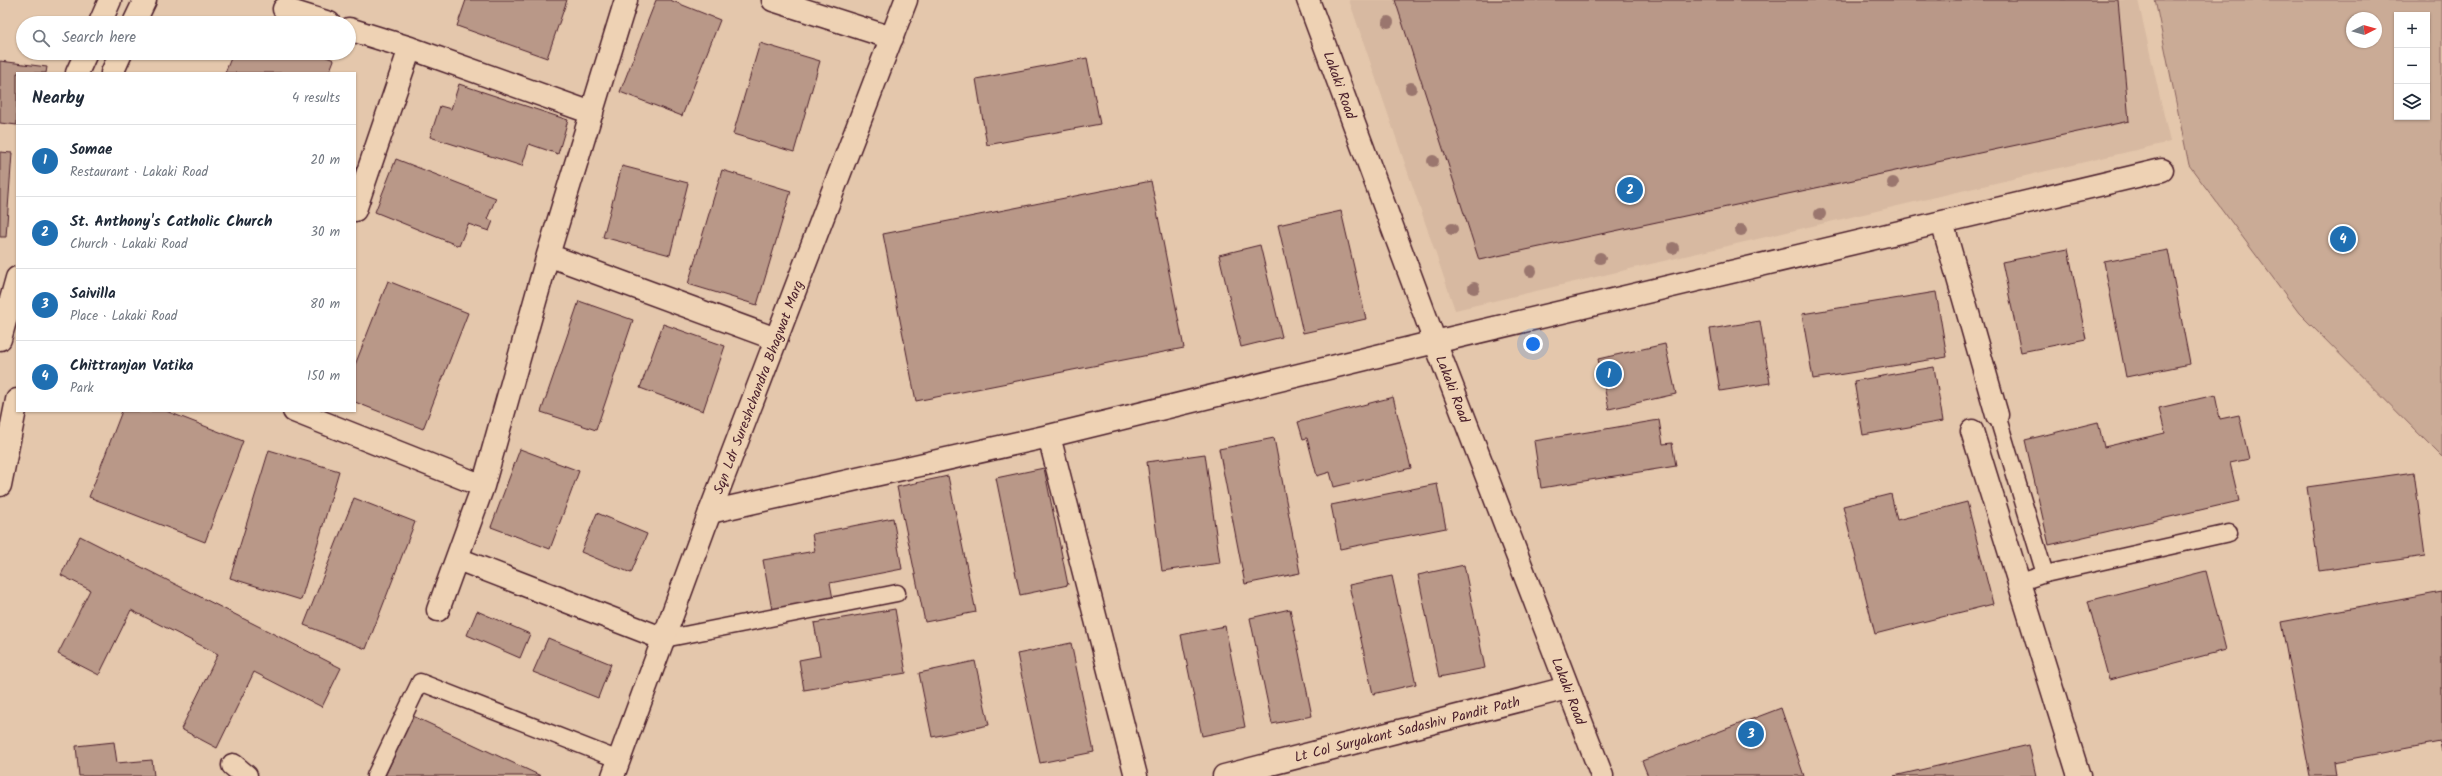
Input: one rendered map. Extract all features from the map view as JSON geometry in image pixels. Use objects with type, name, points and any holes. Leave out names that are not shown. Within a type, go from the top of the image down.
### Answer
[{"type":"street","points":[[103,16],[110,0]]},
{"type":"street","points":[[137,16],[145,0]]},
{"type":"street","points":[[438,610],[458,559],[483,486],[548,255],[626,0]]},
{"type":"street","points":[[773,0],[892,38]]},
{"type":"street","name":"Sqn Ldr Sureshchandra Bhagwat Marg","points":[[616,768],[710,512],[906,0]]},
{"type":"street","name":"Lakaki Road","points":[[1308,0],[1435,342],[1602,776]]},
{"type":"street","points":[[284,9],[306,16]]},
{"type":"street","points":[[356,31],[410,48],[592,113]]},
{"type":"street","points":[[356,207],[410,48]]},
{"type":"street","points":[[77,72],[83,60]]},
{"type":"street","points":[[112,72],[118,60]]},
{"type":"street","points":[[710,512],[1049,436],[1435,342],[2162,170]]},
{"type":"street","points":[[1942,222],[1997,415]]},
{"type":"street","points":[[548,255],[776,339]]},
{"type":"street","points":[[0,339],[16,282]]},
{"type":"street","points":[[0,485],[16,405]]},
{"type":"street","points":[[297,412],[483,486]]},
{"type":"street","points":[[1972,431],[2079,776]]},
{"type":"street","points":[[1049,436],[1136,776]]},
{"type":"street","points":[[458,559],[664,638]]},
{"type":"street","name":"Lt Col Suryakant Sadashiv Pandit Path","points":[[1224,776],[1567,688]]},
{"type":"lane","points":[[1997,415],[2045,574]]},
{"type":"lane","points":[[2018,583],[2045,574],[2229,533]]},
{"type":"lane","points":[[664,638],[896,593]]},
{"type":"lane","points":[[375,776],[420,682],[616,768]]},
{"type":"shaded area","points":[[1349,0],[2138,0],[2170,142],[1455,310]]},
{"type":"shaded area","points":[[2155,0],[2442,0],[2442,457],[2299,313],[2189,165]]},
{"type":"building","points":[[466,0],[567,0],[547,58],[457,26]]},
{"type":"building","points":[[656,0],[670,0],[720,20],[682,116],[620,92]]},
{"type":"building","points":[[1395,0],[2118,0],[2129,121],[1479,260]]},
{"type":"building","points":[[760,43],[820,61],[794,152],[733,134]]},
{"type":"building","points":[[1087,58],[1100,124],[987,145],[976,79]]},
{"type":"building","points":[[230,60],[334,60],[329,72],[225,72]]},
{"type":"building","points":[[0,61],[47,67],[46,72],[16,72],[16,125],[0,123]]},
{"type":"building","points":[[459,84],[568,120],[558,154],[529,144],[522,166],[430,137],[440,106],[451,109]]},
{"type":"building","points":[[0,152],[12,153],[6,237],[0,237]]},
{"type":"building","points":[[396,159],[496,198],[487,219],[493,221],[489,231],[468,224],[459,246],[375,212]]},
{"type":"building","points":[[622,166],[688,183],[670,255],[603,237]]},
{"type":"building","points":[[722,170],[791,191],[757,305],[688,284]]},
{"type":"building","points":[[1151,181],[1184,348],[916,401],[883,234]]},
{"type":"building","points":[[1341,211],[1366,319],[1303,333],[1278,225]]},
{"type":"building","points":[[1260,245],[1282,337],[1241,347],[1219,255]]},
{"type":"building","points":[[2068,249],[2086,339],[2021,352],[2002,262]]},
{"type":"building","points":[[2168,250],[2190,364],[2126,377],[2104,262]]},
{"type":"building","points":[[388,281],[468,313],[423,429],[356,402],[356,362]]},
{"type":"building","points":[[1936,292],[1947,357],[1813,379],[1802,314]]},
{"type":"building","points":[[579,301],[633,320],[596,430],[541,412]]},
{"type":"building","points":[[1760,321],[1770,383],[1720,391],[1710,329]]},
{"type":"building","points":[[663,324],[725,346],[703,411],[640,388]]},
{"type":"building","points":[[1665,344],[1676,394],[1609,409],[1598,359]]},
{"type":"building","points":[[1934,367],[1943,421],[1863,435],[1854,381]]},
{"type":"building","points":[[2215,395],[2220,419],[2239,415],[2249,459],[2230,463],[2239,501],[2049,545],[2025,440],[2098,422],[2104,447],[2165,433],[2159,408]]},
{"type":"building","points":[[1393,397],[1411,468],[1334,487],[1330,472],[1317,476],[1307,438],[1303,439],[1298,422]]},
{"type":"building","points":[[122,412],[169,412],[243,441],[205,542],[89,497]]},
{"type":"building","points":[[1659,420],[1663,444],[1672,443],[1676,466],[1541,488],[1534,441]]},
{"type":"building","points":[[1274,438],[1300,573],[1245,584],[1219,449]]},
{"type":"building","points":[[520,449],[579,471],[550,549],[491,527]]},
{"type":"building","points":[[269,450],[339,471],[301,600],[230,578]]},
{"type":"building","points":[[1205,454],[1220,563],[1162,571],[1147,462]]},
{"type":"building","points":[[1044,468],[1068,585],[1020,595],[996,478]]},
{"type":"building","points":[[2414,472],[2425,556],[2319,571],[2307,487]]},
{"type":"building","points":[[948,476],[976,612],[925,622],[897,487]]},
{"type":"building","points":[[1437,484],[1446,528],[1340,549],[1331,505]]},
{"type":"building","points":[[1891,494],[1897,520],[1967,502],[1993,604],[1875,634],[1843,506]]},
{"type":"building","points":[[354,498],[415,522],[366,649],[304,625]]},
{"type":"building","points":[[597,513],[647,534],[631,573],[581,552]]},
{"type":"building","points":[[893,518],[902,569],[830,583],[833,599],[772,610],[763,560],[815,551],[812,534]]},
{"type":"building","points":[[80,536],[341,668],[322,707],[254,672],[217,748],[181,729],[218,654],[131,610],[99,675],[58,654],[90,590],[61,575]]},
{"type":"building","points":[[1464,565],[1485,668],[1439,677],[1418,575]]},
{"type":"building","points":[[2206,571],[2226,650],[2109,680],[2088,601]]},
{"type":"building","points":[[1392,576],[1416,684],[1373,694],[1349,585]]},
{"type":"building","points":[[2442,592],[2442,752],[2440,742],[2334,762],[2336,776],[2310,776],[2281,622]]},
{"type":"building","points":[[895,609],[906,673],[804,690],[799,660],[820,656],[814,623]]},
{"type":"building","points":[[1290,609],[1312,716],[1272,724],[1250,618]]},
{"type":"building","points":[[477,611],[530,634],[520,658],[467,635]]},
{"type":"building","points":[[1225,626],[1245,727],[1202,736],[1181,635]]},
{"type":"building","points":[[548,638],[611,664],[598,698],[533,672]]},
{"type":"building","points":[[1071,643],[1094,752],[1040,763],[1017,654]]},
{"type":"building","points":[[975,661],[989,725],[932,737],[919,673]]},
{"type":"building","points":[[1781,708],[1804,776],[1648,776],[1642,761]]},
{"type":"building","points":[[413,716],[541,776],[385,776]]},
{"type":"building","points":[[114,742],[117,763],[152,760],[154,776],[79,776],[76,746]]},
{"type":"building","points":[[2029,745],[2036,776],[1894,776]]},
{"type":"place","name":"St. Anthony's Catholic Church","points":[[1630,190]]},
{"type":"place","name":"Chittranjan Vatika","points":[[2343,239]]},
{"type":"place","name":"Somae","points":[[1609,374]]},
{"type":"place","name":"Saivilla","points":[[1751,734]]}]
